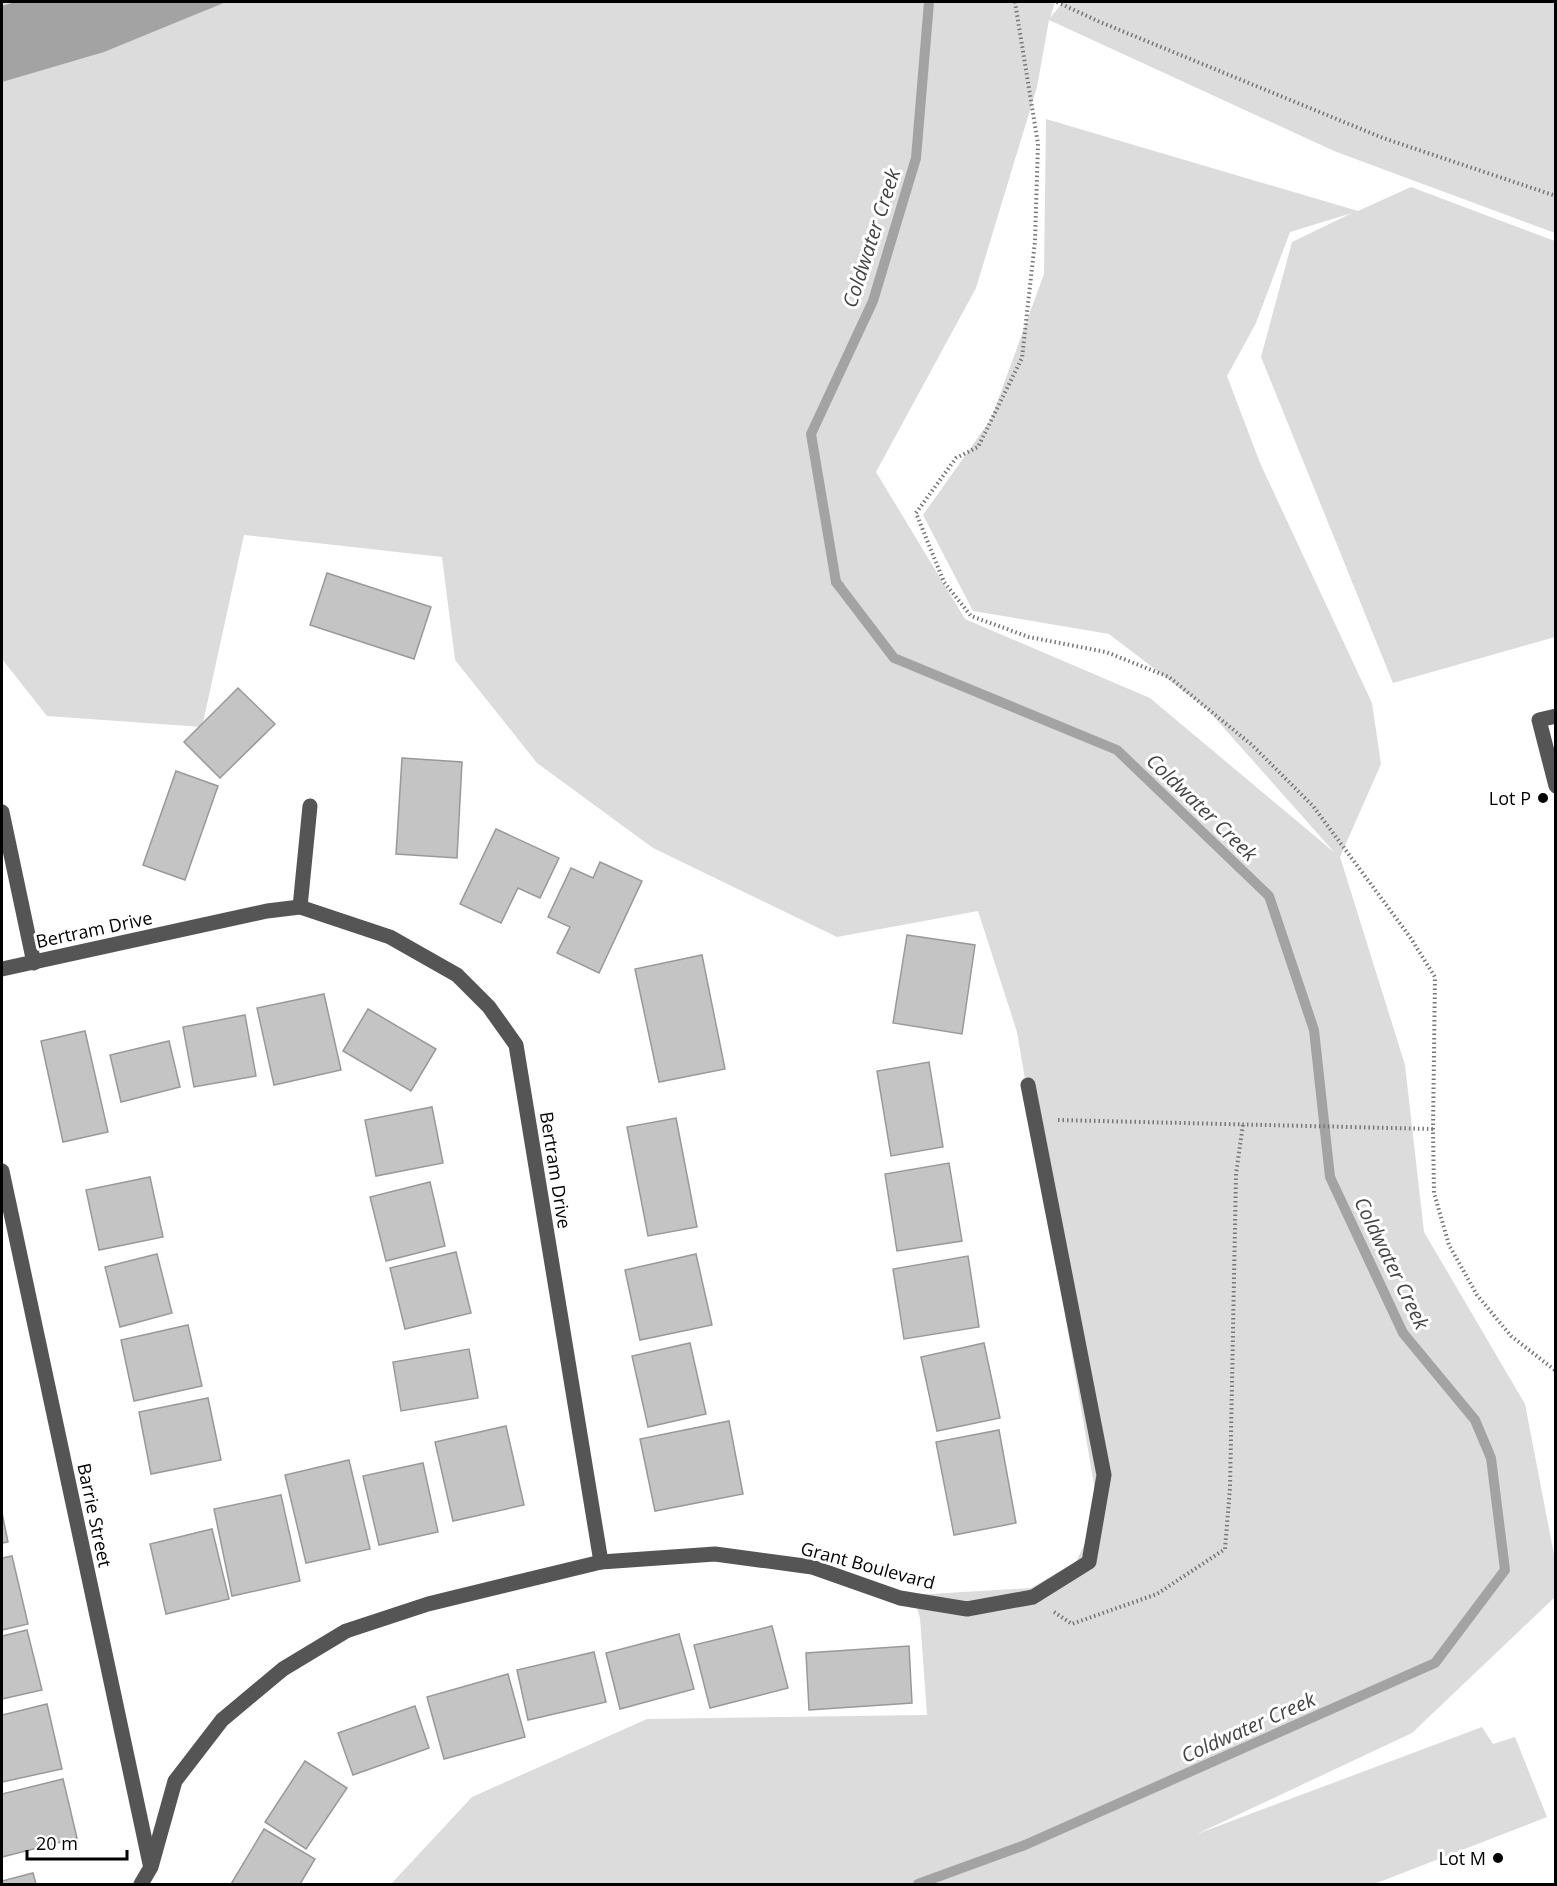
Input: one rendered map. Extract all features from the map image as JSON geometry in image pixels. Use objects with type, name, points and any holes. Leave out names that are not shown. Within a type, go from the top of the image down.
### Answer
[{"type":"street","points":[[1556,716],[1539,720],[1556,786]]},
{"type":"street","points":[[300,907],[310,807]]},
{"type":"street","points":[[2,812],[34,963]]},
{"type":"street","name":"Bertram Drive","points":[[2,969],[267,911],[300,907],[390,937],[457,975],[489,1007],[516,1044],[601,1562]]},
{"type":"street","name":"Grant Boulevard","points":[[141,1884],[150,1867],[175,1781],[222,1720],[283,1669],[346,1631],[428,1604],[601,1562],[715,1554],[812,1567],[900,1598],[967,1609],[1033,1598],[1089,1562],[1104,1475],[1028,1085]]},
{"type":"street","name":"Barrie Street","points":[[2,1172],[150,1867]]},
{"type":"path","points":[[1015,2],[1038,144],[1035,241],[1022,358],[978,447],[956,458],[916,513],[929,550],[944,582],[971,616],[1029,637],[1106,652],[1168,677],[1252,745],[1313,806],[1410,937],[1436,978],[1432,1129],[1434,1193],[1449,1245],[1477,1295],[1511,1336],[1556,1371]]},
{"type":"path","points":[[1057,2],[1100,22],[1383,138],[1556,196]]},
{"type":"path","points":[[1034,1119],[1432,1129]]},
{"type":"path","points":[[1033,1598],[1072,1624],[1156,1594],[1225,1549],[1230,1488],[1236,1174],[1243,1124]]},
{"type":"shaded area","points":[[2,2],[1055,2],[1050,18],[1063,2],[1555,2],[1555,233],[1334,151],[1049,20],[1037,87],[976,288],[876,472],[965,619],[1150,698],[1335,853],[1207,709],[1109,634],[973,611],[923,515],[991,419],[1044,274],[1046,119],[1358,211],[1411,187],[1555,241],[1555,637],[1393,683],[1261,357],[1292,242],[1352,213],[1290,232],[1256,323],[1227,376],[1260,463],[1372,703],[1381,764],[1340,857],[1405,1065],[1424,1232],[1525,1404],[1555,1560],[1555,1597],[1412,1733],[1197,1834],[1482,1727],[1493,1744],[1515,1737],[1547,1817],[1374,1884],[391,1884],[472,1797],[647,1719],[927,1715],[920,1618],[913,1595],[1031,1588],[1076,1562],[1099,1514],[1017,1032],[978,911],[837,937],[653,848],[537,763],[455,660],[442,557],[244,535],[202,727],[47,716],[2,659]]},
{"type":"shaded area","points":[[15,2],[226,2],[104,52],[2,82],[2,6]]},
{"type":"building","points":[[327,573],[431,607],[414,659],[310,625]]},
{"type":"building","points":[[238,688],[275,724],[220,778],[184,742]]},
{"type":"building","points":[[402,758],[462,762],[457,858],[396,854]]},
{"type":"building","points":[[176,771],[218,786],[185,880],[143,865]]},
{"type":"building","points":[[496,829],[559,858],[540,898],[518,888],[501,923],[460,904]]},
{"type":"building","points":[[600,862],[642,881],[599,973],[557,953],[570,927],[548,917],[571,868],[593,878]]},
{"type":"building","points":[[907,935],[975,945],[962,1034],[893,1023]]},
{"type":"building","points":[[702,955],[725,1069],[659,1082],[635,969]]},
{"type":"building","points":[[324,994],[341,1070],[274,1085],[257,1008]]},
{"type":"building","points":[[368,1009],[436,1049],[411,1091],[343,1051]]},
{"type":"building","points":[[245,1015],[256,1076],[194,1087],[183,1027]]},
{"type":"building","points":[[85,1031],[108,1132],[63,1142],[41,1041]]},
{"type":"building","points":[[169,1041],[180,1087],[121,1102],[110,1055]]},
{"type":"building","points":[[929,1062],[943,1147],[891,1156],[877,1071]]},
{"type":"building","points":[[432,1107],[443,1163],[376,1176],[365,1120]]},
{"type":"building","points":[[676,1118],[697,1227],[648,1236],[627,1127]]},
{"type":"building","points":[[949,1163],[962,1241],[897,1251],[885,1174]]},
{"type":"building","points":[[150,1177],[163,1237],[99,1250],[86,1190]]},
{"type":"building","points":[[430,1182],[445,1246],[386,1261],[370,1197]]},
{"type":"building","points":[[456,1252],[471,1313],[405,1329],[390,1268]]},
{"type":"building","points":[[157,1254],[172,1313],[120,1327],[105,1267]]},
{"type":"building","points":[[696,1254],[712,1325],[640,1340],[625,1270]]},
{"type":"building","points":[[968,1256],[979,1327],[904,1339],[893,1269]]},
{"type":"building","points":[[188,1325],[202,1386],[134,1401],[121,1340]]},
{"type":"building","points":[[690,1343],[706,1414],[648,1427],[632,1356]]},
{"type":"building","points":[[984,1343],[1000,1418],[937,1431],[921,1357]]},
{"type":"building","points":[[469,1349],[478,1398],[401,1411],[393,1362]]},
{"type":"building","points":[[208,1398],[221,1460],[151,1474],[139,1412]]},
{"type":"building","points":[[729,1421],[743,1494],[655,1511],[640,1439]]},
{"type":"building","points":[[506,1426],[524,1505],[453,1521],[435,1442]]},
{"type":"building","points":[[999,1430],[1016,1523],[954,1535],[936,1442]]},
{"type":"building","points":[[349,1460],[370,1549],[306,1563],[285,1475]]},
{"type":"building","points":[[423,1463],[438,1532],[379,1545],[363,1476]]},
{"type":"building","points":[[281,1495],[300,1581],[232,1596],[214,1509]]},
{"type":"building","points":[[2,1513],[8,1542],[2,1543]]},
{"type":"building","points":[[212,1529],[229,1599],[166,1614],[150,1544]]},
{"type":"building","points":[[12,1556],[28,1624],[2,1630],[2,1558]]},
{"type":"building","points":[[772,1626],[788,1688],[710,1708],[694,1645]]},
{"type":"building","points":[[27,1630],[42,1690],[2,1699],[2,1636]]},
{"type":"building","points":[[679,1634],[694,1689],[620,1709],[606,1653]]},
{"type":"building","points":[[909,1646],[912,1703],[809,1710],[806,1653]]},
{"type":"building","points":[[594,1652],[606,1702],[528,1720],[517,1670]]},
{"type":"building","points":[[508,1674],[525,1737],[444,1759],[427,1697]]},
{"type":"building","points":[[47,1704],[62,1769],[2,1782],[2,1715]]},
{"type":"building","points":[[415,1706],[429,1748],[353,1775],[338,1733]]},
{"type":"building","points":[[305,1761],[347,1788],[306,1849],[265,1822]]},
{"type":"building","points":[[63,1779],[77,1838],[2,1857],[2,1794]]},
{"type":"building","points":[[264,1829],[315,1859],[300,1884],[231,1884]]},
{"type":"building","points":[[33,1873],[36,1884],[2,1884],[2,1881]]},
{"type":"waterway","name":"Coldwater Creek","points":[[840,587],[836,582],[811,434],[873,301],[916,158],[929,2]]},
{"type":"waterway","name":"Coldwater Creek","points":[[836,582],[894,658],[1117,750],[1269,896],[1314,1030],[1330,1177],[1403,1333],[1475,1420],[1491,1458],[1505,1570],[1435,1663],[1025,1845],[918,1884]]},
{"type":"place","name":"Lot P","points":[[1543,798]]},
{"type":"place","name":"Lot M","points":[[1498,1858]]}]
